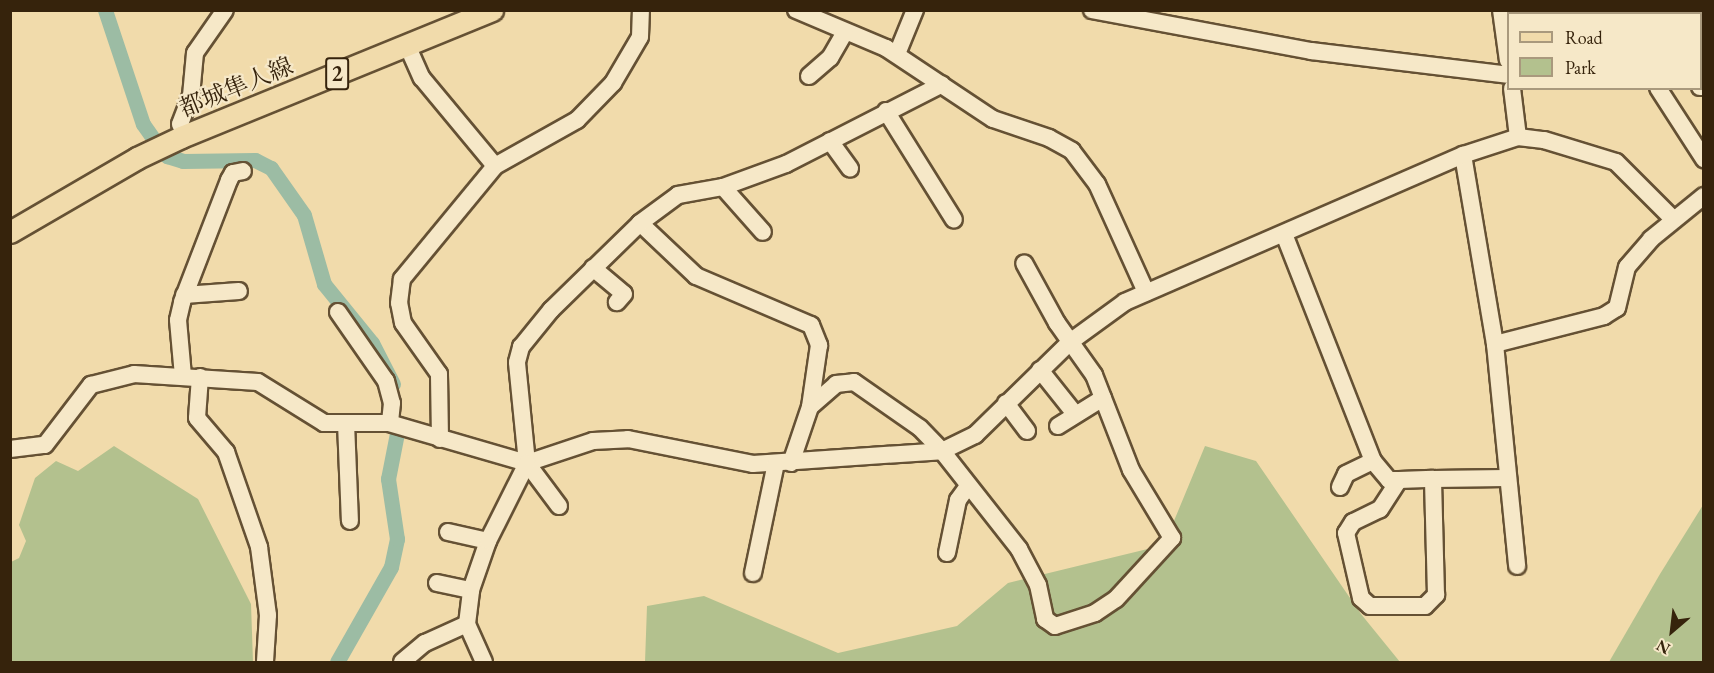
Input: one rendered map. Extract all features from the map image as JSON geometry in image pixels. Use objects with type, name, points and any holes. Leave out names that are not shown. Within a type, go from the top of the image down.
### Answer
[{"type":"main road","name":"都城隼人線","points":[[10,232],[148,153],[183,136],[492,10]]},
{"type":"street","points":[[183,136],[180,124],[191,96],[195,53],[225,10]]},
{"type":"street","points":[[440,439],[439,374],[403,323],[400,288],[415,261],[495,166],[577,120],[613,83],[640,37],[641,10]]},
{"type":"street","points":[[796,10],[897,54],[993,118],[1049,138],[1072,151],[1097,184],[1146,292]]},
{"type":"street","points":[[897,54],[915,10]]},
{"type":"street","points":[[1092,10],[1160,17],[1311,51],[1507,75]]},
{"type":"street","points":[[1501,10],[1507,48]]},
{"type":"street","points":[[809,76],[830,58],[845,32]]},
{"type":"street","points":[[407,45],[422,78],[495,166]]},
{"type":"street","points":[[484,663],[467,624],[471,590],[488,541],[527,463],[518,354],[551,310],[640,223],[682,193],[723,187],[786,164],[942,84]]},
{"type":"street","points":[[1512,90],[1518,137]]},
{"type":"street","points":[[1662,93],[1704,140]]},
{"type":"street","points":[[1662,93],[1681,128],[1704,159]]},
{"type":"street","points":[[886,111],[954,220]]},
{"type":"street","points":[[10,450],[34,448],[49,442],[80,397],[98,381],[134,374],[258,382],[319,422],[390,423],[527,463],[593,441],[628,439],[753,464],[942,451],[975,435],[1040,370],[1102,316],[1146,292],[1463,155],[1518,137],[1544,140],[1616,162],[1673,219]]},
{"type":"street","points":[[830,141],[850,169]]},
{"type":"street","points":[[1463,155],[1494,344],[1506,478],[1517,566]]},
{"type":"street","points":[[243,171],[233,172],[229,180],[228,189],[184,295],[178,320],[191,376],[197,418],[226,452],[259,547],[268,615],[265,663]]},
{"type":"street","points":[[723,187],[763,232]]},
{"type":"street","points":[[1494,344],[1604,316],[1617,308],[1627,267],[1673,219],[1704,196]]},
{"type":"street","points":[[640,223],[696,276],[811,325],[819,345],[810,407],[784,463],[753,573]]},
{"type":"street","points":[[1284,234],[1373,461],[1389,480],[1506,478]]},
{"type":"street","points":[[810,407],[836,384],[854,382],[920,428],[942,451],[1019,549],[1038,585],[1046,619],[1055,626],[1095,613],[1116,599],[1172,538],[1131,470],[1094,375],[1070,342],[1024,263]]},
{"type":"street","points":[[593,268],[624,294],[617,302]]},
{"type":"street","points":[[184,295],[239,291]]},
{"type":"street","points":[[338,312],[386,381],[392,403],[390,423]]},
{"type":"street","points":[[1040,370],[1075,414]]},
{"type":"street","points":[[1058,426],[1103,398]]},
{"type":"street","points":[[1006,403],[1027,432]]},
{"type":"street","points":[[346,423],[350,521]]},
{"type":"street","points":[[1340,487],[1346,474],[1373,461]]},
{"type":"street","points":[[527,463],[559,506]]},
{"type":"street","points":[[1399,480],[1380,509],[1353,522],[1346,533],[1361,598],[1370,606],[1425,606],[1436,595],[1433,479]]},
{"type":"street","points":[[946,553],[958,501],[968,486]]},
{"type":"street","points":[[448,532],[488,541]]},
{"type":"street","points":[[437,583],[471,590]]},
{"type":"street","points":[[402,663],[425,643],[467,624]]},
{"type":"green space","points":[[114,446],[198,499],[251,604],[253,662],[11,662],[11,562],[19,558],[26,541],[19,525],[35,478],[56,461],[78,471]]},
{"type":"green space","points":[[1205,446],[1256,461],[1361,614],[1400,662],[645,662],[647,606],[704,596],[838,653],[957,626],[1008,583],[1164,545]]},
{"type":"green space","points":[[1703,505],[1703,662],[1609,662],[1660,574]]},
{"type":"waterway","points":[[105,10],[143,124],[154,140],[167,156],[183,161],[255,160],[271,168],[304,215],[324,284],[372,343],[393,384]]},
{"type":"waterway","points":[[337,662],[391,567],[397,539],[388,479],[397,433]]}]
